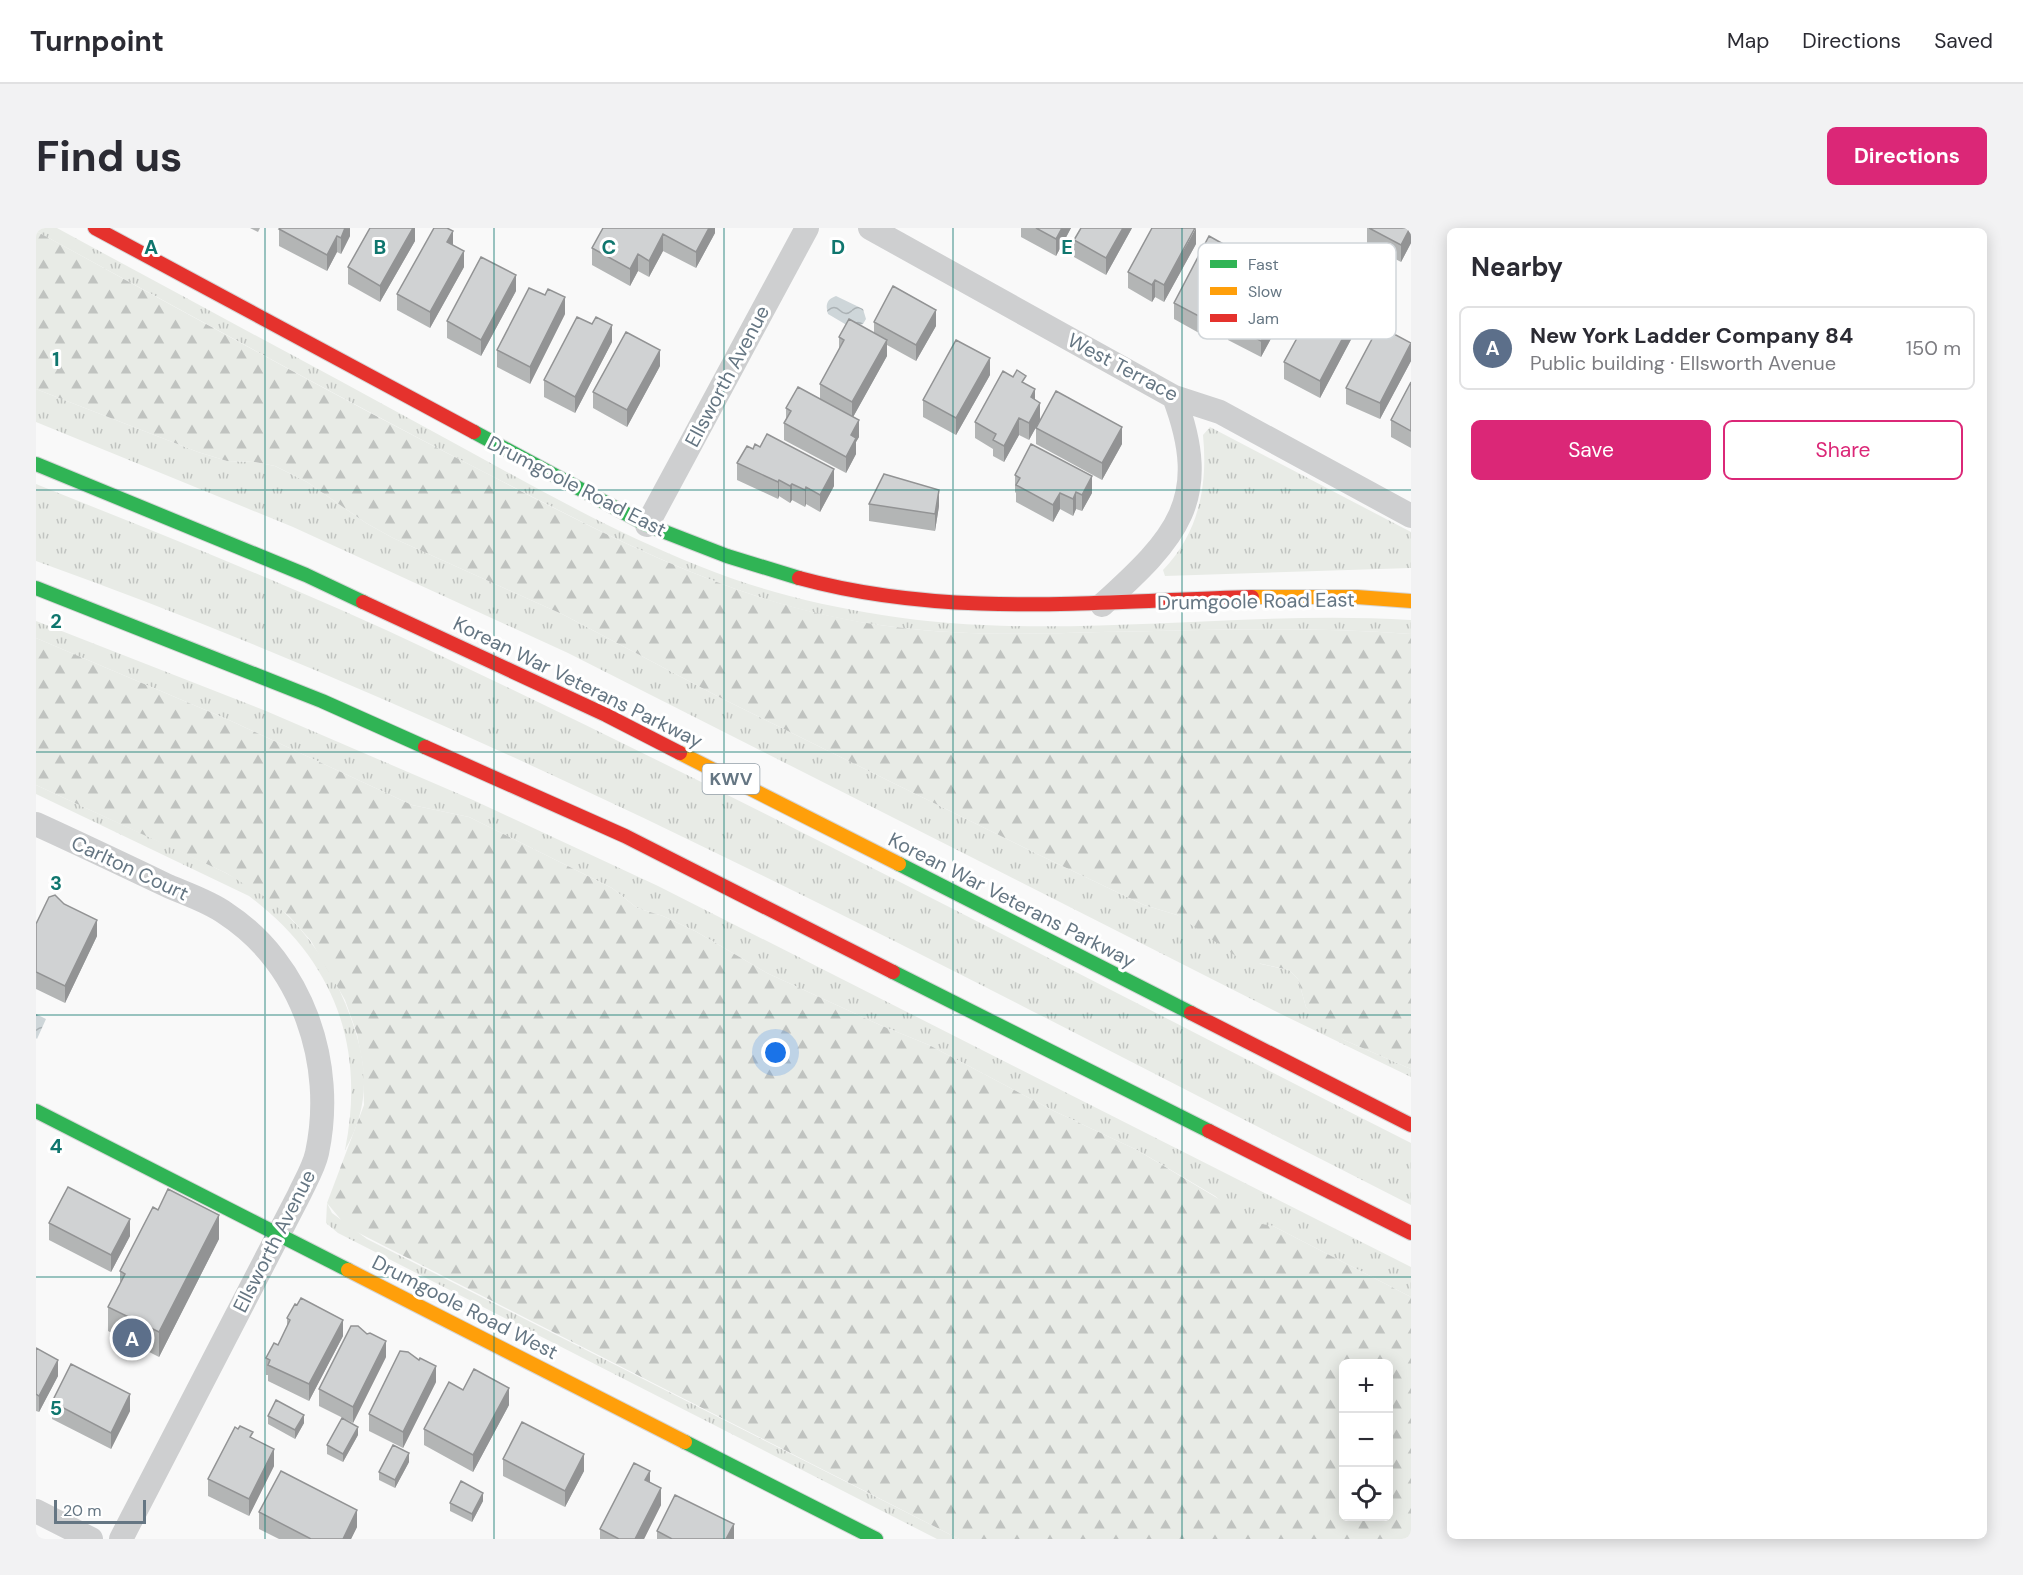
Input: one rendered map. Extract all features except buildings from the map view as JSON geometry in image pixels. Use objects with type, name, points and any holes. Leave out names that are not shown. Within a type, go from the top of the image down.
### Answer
[{"type":"main road","name":"Drumgoole Road East","points":[[95,228],[647,525],[740,562],[797,579],[857,592],[977,605],[1102,605],[1275,598],[1411,601]]},
{"type":"main road","name":"Korean War Veterans Parkway","points":[[36,464],[306,575],[537,682],[1411,1125]]},
{"type":"main road","points":[[36,588],[332,706],[626,836],[1411,1233]]},
{"type":"main road","name":"Drumgoole Road West","points":[[36,1111],[876,1539]]},
{"type":"street","name":"Ellsworth Avenue","points":[[647,525],[807,228]]},
{"type":"street","name":"West Terrace","points":[[870,228],[1174,397],[1220,412],[1411,516]]},
{"type":"street","name":"Drumgoole Road East","points":[[1102,605],[1159,551],[1178,524],[1183,511],[1191,464],[1186,430],[1174,397]]},
{"type":"street","name":"Carlton Court","points":[[36,824],[225,912]]},
{"type":"street","name":"Ellsworth Avenue","points":[[121,1539],[316,1156],[323,1118],[322,1075],[314,1037],[302,1004],[281,968],[257,940],[225,912]]},
{"type":"street","points":[[36,1511],[91,1539]]},
{"type":"green space","points":[[36,228],[57,228],[593,518],[699,566],[766,589],[858,611],[947,623],[1078,626],[1345,618],[1411,620],[1411,634],[1295,629],[1024,634],[947,632],[838,618],[784,604],[679,567],[579,520],[311,381],[36,231]]},
{"type":"green space","points":[[36,231],[371,413],[583,523],[683,569],[786,605],[839,618],[895,627],[973,633],[1295,629],[1411,634],[1411,1069],[1344,1040],[1326,1028],[1306,1007],[1298,979],[1289,970],[1240,959],[1177,915],[1144,905],[1033,852],[719,697],[564,615],[393,538],[366,523],[307,482],[275,466],[255,462],[227,461],[198,452],[36,389]]},
{"type":"green space","points":[[36,389],[198,452],[227,461],[255,462],[275,466],[307,482],[366,523],[393,538],[564,615],[719,697],[1033,852],[1144,905],[1177,915],[1261,964],[1289,970],[1298,979],[1306,1007],[1344,1040],[1411,1069],[1411,1077],[1283,1015],[568,653],[293,527],[36,422]]},
{"type":"green space","points":[[1210,427],[1411,532],[1411,568],[1165,576],[1163,570],[1175,556],[1193,524],[1202,490],[1203,435]]},
{"type":"green space","points":[[36,484],[235,564],[431,651],[555,710],[801,832],[1411,1143],[1411,1205],[904,946],[562,780],[389,702],[214,628],[36,561]]},
{"type":"green space","points":[[36,621],[266,711],[473,800],[658,886],[1411,1267],[1411,1297],[1273,1226],[1245,1222],[1215,1196],[1137,1150],[1054,1111],[929,1045],[767,973],[695,931],[663,916],[637,908],[612,888],[469,817],[412,805],[229,720],[36,638]]},
{"type":"green space","points":[[36,638],[229,720],[412,805],[469,817],[612,888],[637,908],[663,916],[695,931],[767,973],[929,1045],[1054,1111],[1137,1150],[1227,1204],[1245,1221],[1273,1226],[1411,1297],[1411,1539],[959,1539],[347,1227],[327,1203],[364,1105],[363,1066],[357,1034],[345,1000],[311,941],[289,916],[262,895],[226,873],[36,785]]},
{"type":"green space","points":[[36,785],[233,877],[263,895],[301,930],[320,955],[336,983],[359,1043],[364,1090],[358,1120],[345,1150],[350,1112],[351,1075],[346,1041],[337,1008],[322,977],[303,948],[278,921],[249,896],[36,794]]},
{"type":"green space","points":[[327,1203],[332,1213],[367,1239],[959,1539],[937,1539],[338,1233],[326,1223]]},
{"type":"water","points":[[836,296],[863,309],[866,319],[863,324],[850,327],[828,314],[828,303]]},
{"type":"water","points":[[36,1014],[46,1019],[37,1039],[36,1038]]},
{"type":"traffic: fast","points":[[474,432],[647,525],[727,556],[799,578]]},
{"type":"traffic: fast","points":[[36,464],[306,575],[363,602]]},
{"type":"traffic: fast","points":[[36,588],[322,701],[425,747]]},
{"type":"traffic: fast","points":[[899,864],[1191,1013]]},
{"type":"traffic: fast","points":[[893,972],[1209,1131]]},
{"type":"traffic: fast","points":[[36,1111],[348,1270]]},
{"type":"traffic: fast","points":[[685,1442],[876,1539]]},
{"type":"traffic: slow","points":[[1252,597],[1357,597],[1411,601]]},
{"type":"traffic: slow","points":[[680,753],[899,864]]},
{"type":"traffic: slow","points":[[348,1270],[685,1442]]},
{"type":"traffic: jam","points":[[95,228],[474,432]]},
{"type":"traffic: jam","points":[[799,578],[855,591],[912,599],[968,603],[1081,604],[1252,597]]},
{"type":"traffic: jam","points":[[363,602],[606,715],[680,753]]},
{"type":"traffic: jam","points":[[425,747],[625,836],[893,972]]},
{"type":"traffic: jam","points":[[1191,1013],[1411,1125]]},
{"type":"traffic: jam","points":[[1209,1131],[1411,1233]]},
{"type":"place","name":"New York Ladder Company 84","points":[[132,1338]]}]
